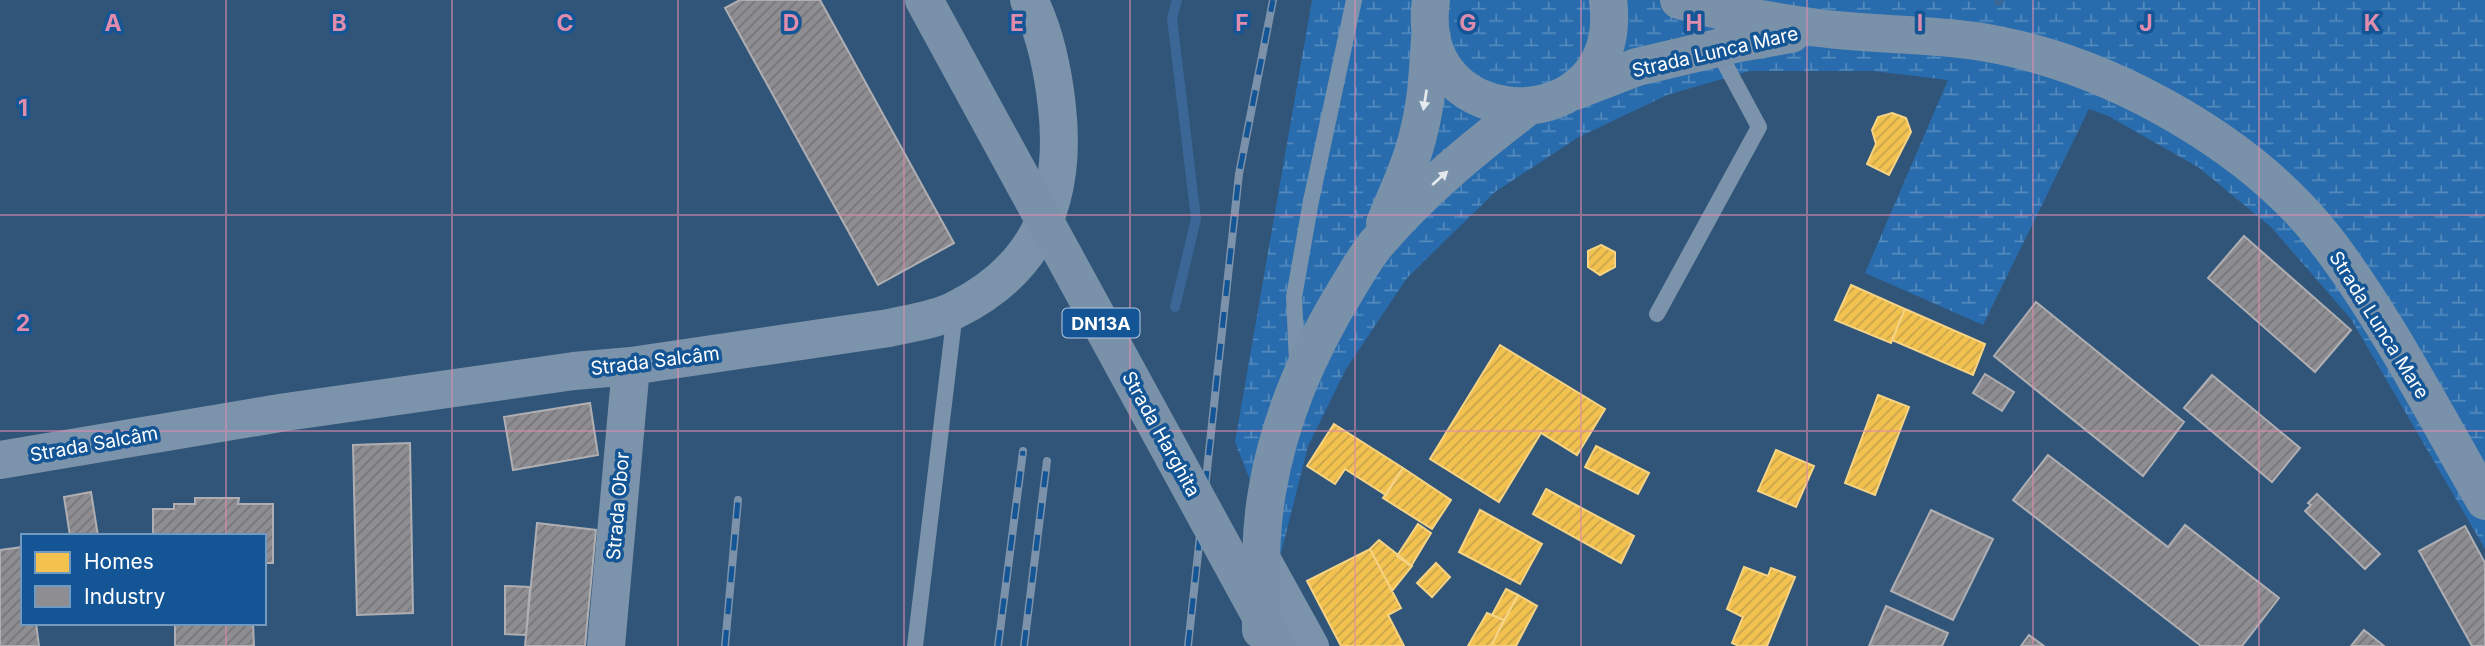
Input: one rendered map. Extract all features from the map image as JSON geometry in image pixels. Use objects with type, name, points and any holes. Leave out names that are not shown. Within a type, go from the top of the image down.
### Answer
[{"type":"main road","name":"Strada Harghita","points":[[924,0],[1277,646]]},
{"type":"main road","points":[[1570,93],[1590,75],[1602,53],[1609,27],[1608,0]]},
{"type":"main road","name":"Strada Lunca Mare","points":[[1679,0],[1749,17],[1821,29],[1936,36],[2003,46],[2073,66],[2137,93],[2188,122],[2237,154],[2281,192],[2323,237],[2353,278],[2485,501]]},
{"type":"main road","points":[[1431,16],[1437,54],[1448,73],[1464,89],[1483,100],[1504,106],[1526,107]]},
{"type":"main road","points":[[1261,646],[1261,552],[1267,494],[1278,439],[1298,384],[1323,328],[1376,244],[1408,167],[1419,132],[1426,93],[1431,16]]},
{"type":"main road","name":"Strada Lunca Mare","points":[[1526,107],[1557,100],[1637,67],[1821,29]]},
{"type":"main road","points":[[1376,244],[1429,187],[1526,107]]},
{"type":"street","name":"Strada Salcâm","points":[[0,460],[286,411],[574,371],[631,366],[888,328],[955,310],[1015,267],[1033,244],[1048,216],[1059,174],[1060,135],[1054,72],[1029,0]]},
{"type":"street","name":"Strada Obor","points":[[606,646],[631,366]]},
{"type":"street","points":[[1261,552],[1314,646]]},
{"type":"lane","points":[[1298,384],[1294,297],[1311,201],[1354,0]]},
{"type":"lane","points":[[1657,314],[1759,127],[1717,49]]},
{"type":"lane","points":[[915,646],[955,310]]},
{"type":"green space","points":[[1312,0],[2485,0],[2485,549],[2351,319],[2271,227],[2198,167],[2108,116],[2089,109],[1983,325],[1865,273],[1948,80],[1873,71],[1750,71],[1667,95],[1577,138],[1495,192],[1407,278],[1346,369],[1308,446],[1280,557],[1235,442]]},
{"type":"building: Homes","points":[[1892,113],[1906,118],[1911,132],[1889,175],[1867,164],[1876,144],[1872,130],[1878,117]]},
{"type":"building: Homes","points":[[1601,245],[1615,252],[1615,267],[1600,275],[1588,267],[1588,251]]},
{"type":"building: Homes","points":[[1851,285],[1905,309],[1891,343],[1835,320]]},
{"type":"building: Homes","points":[[1905,309],[1985,344],[1973,375],[1892,340]]},
{"type":"building: Homes","points":[[1500,345],[1605,409],[1577,455],[1541,433],[1499,502],[1430,459]]},
{"type":"building: Homes","points":[[1878,395],[1909,407],[1875,495],[1845,483]]},
{"type":"building: Homes","points":[[1334,424],[1403,468],[1386,495],[1345,469],[1335,484],[1307,466]]},
{"type":"building: Homes","points":[[1596,446],[1649,473],[1638,494],[1585,467]]},
{"type":"building: Homes","points":[[1776,450],[1814,466],[1796,507],[1758,491]]},
{"type":"building: Homes","points":[[1403,468],[1451,500],[1432,529],[1383,498]]},
{"type":"building: Homes","points":[[1546,489],[1634,536],[1621,563],[1533,514]]},
{"type":"building: Homes","points":[[1480,510],[1542,544],[1520,584],[1459,552]]},
{"type":"building: Homes","points":[[1418,524],[1431,533],[1411,566],[1397,556]]},
{"type":"building: Homes","points":[[1379,540],[1412,566],[1392,591],[1370,549]]},
{"type":"building: Homes","points":[[1370,549],[1401,608],[1388,615],[1404,646],[1341,646],[1307,581]]},
{"type":"building: Homes","points":[[1436,563],[1450,577],[1432,597],[1417,583]]},
{"type":"building: Homes","points":[[1744,567],[1768,576],[1771,568],[1795,577],[1767,646],[1739,646],[1732,643],[1743,617],[1727,609]]},
{"type":"building: Homes","points":[[1506,589],[1518,595],[1504,620],[1492,615]]},
{"type":"building: Homes","points":[[1518,595],[1537,606],[1516,646],[1491,646]]},
{"type":"building: Homes","points":[[1487,613],[1504,620],[1491,646],[1468,646]]},
{"type":"building: Industry","points":[[740,0],[820,0],[954,243],[878,285],[725,8]]},
{"type":"building: Industry","points":[[2244,236],[2351,330],[2315,372],[2208,278]]},
{"type":"building: Industry","points":[[2036,302],[2184,422],[2143,476],[1994,356]]},
{"type":"building: Industry","points":[[1985,374],[2014,392],[2002,411],[1973,393]]},
{"type":"building: Industry","points":[[2212,375],[2300,448],[2272,482],[2184,408]]},
{"type":"building: Industry","points":[[590,403],[598,455],[513,470],[504,417]]},
{"type":"building: Industry","points":[[410,443],[413,613],[357,615],[353,445]]},
{"type":"building: Industry","points":[[2048,455],[2168,547],[2185,525],[2279,598],[2242,646],[2201,646],[2013,500]]},
{"type":"building: Industry","points":[[91,492],[98,534],[70,534],[64,497]]},
{"type":"building: Industry","points":[[2317,494],[2380,554],[2365,569],[2305,511],[2311,505],[2308,503]]},
{"type":"building: Industry","points":[[195,498],[239,498],[238,504],[273,504],[273,563],[266,563],[266,534],[153,534],[153,509],[174,509],[174,504],[195,504]]},
{"type":"building: Industry","points":[[1931,510],[1993,539],[1953,620],[1891,591]]},
{"type":"building: Industry","points":[[537,523],[596,530],[585,646],[525,646]]},
{"type":"building: Industry","points":[[2465,526],[2485,563],[2485,646],[2472,646],[2419,551]]},
{"type":"building: Industry","points":[[21,547],[21,625],[36,625],[39,646],[0,646],[0,550]]},
{"type":"building: Industry","points":[[505,586],[530,587],[526,635],[505,634]]},
{"type":"building: Industry","points":[[1886,606],[1948,633],[1942,646],[1869,646]]},
{"type":"building: Industry","points":[[175,625],[253,625],[254,646],[175,646]]},
{"type":"building: Industry","points":[[2364,630],[2384,646],[2351,646]]},
{"type":"building: Industry","points":[[2029,635],[2044,646],[2021,646]]},
{"type":"waterway","points":[[1175,307],[1196,219],[1172,18],[1177,0]]},
{"type":"railway","points":[[1188,646],[1239,174],[1273,0]]},
{"type":"railway","points":[[998,646],[1023,451]]},
{"type":"railway","points":[[1024,646],[1047,461]]},
{"type":"railway","points":[[725,646],[738,500]]}]
